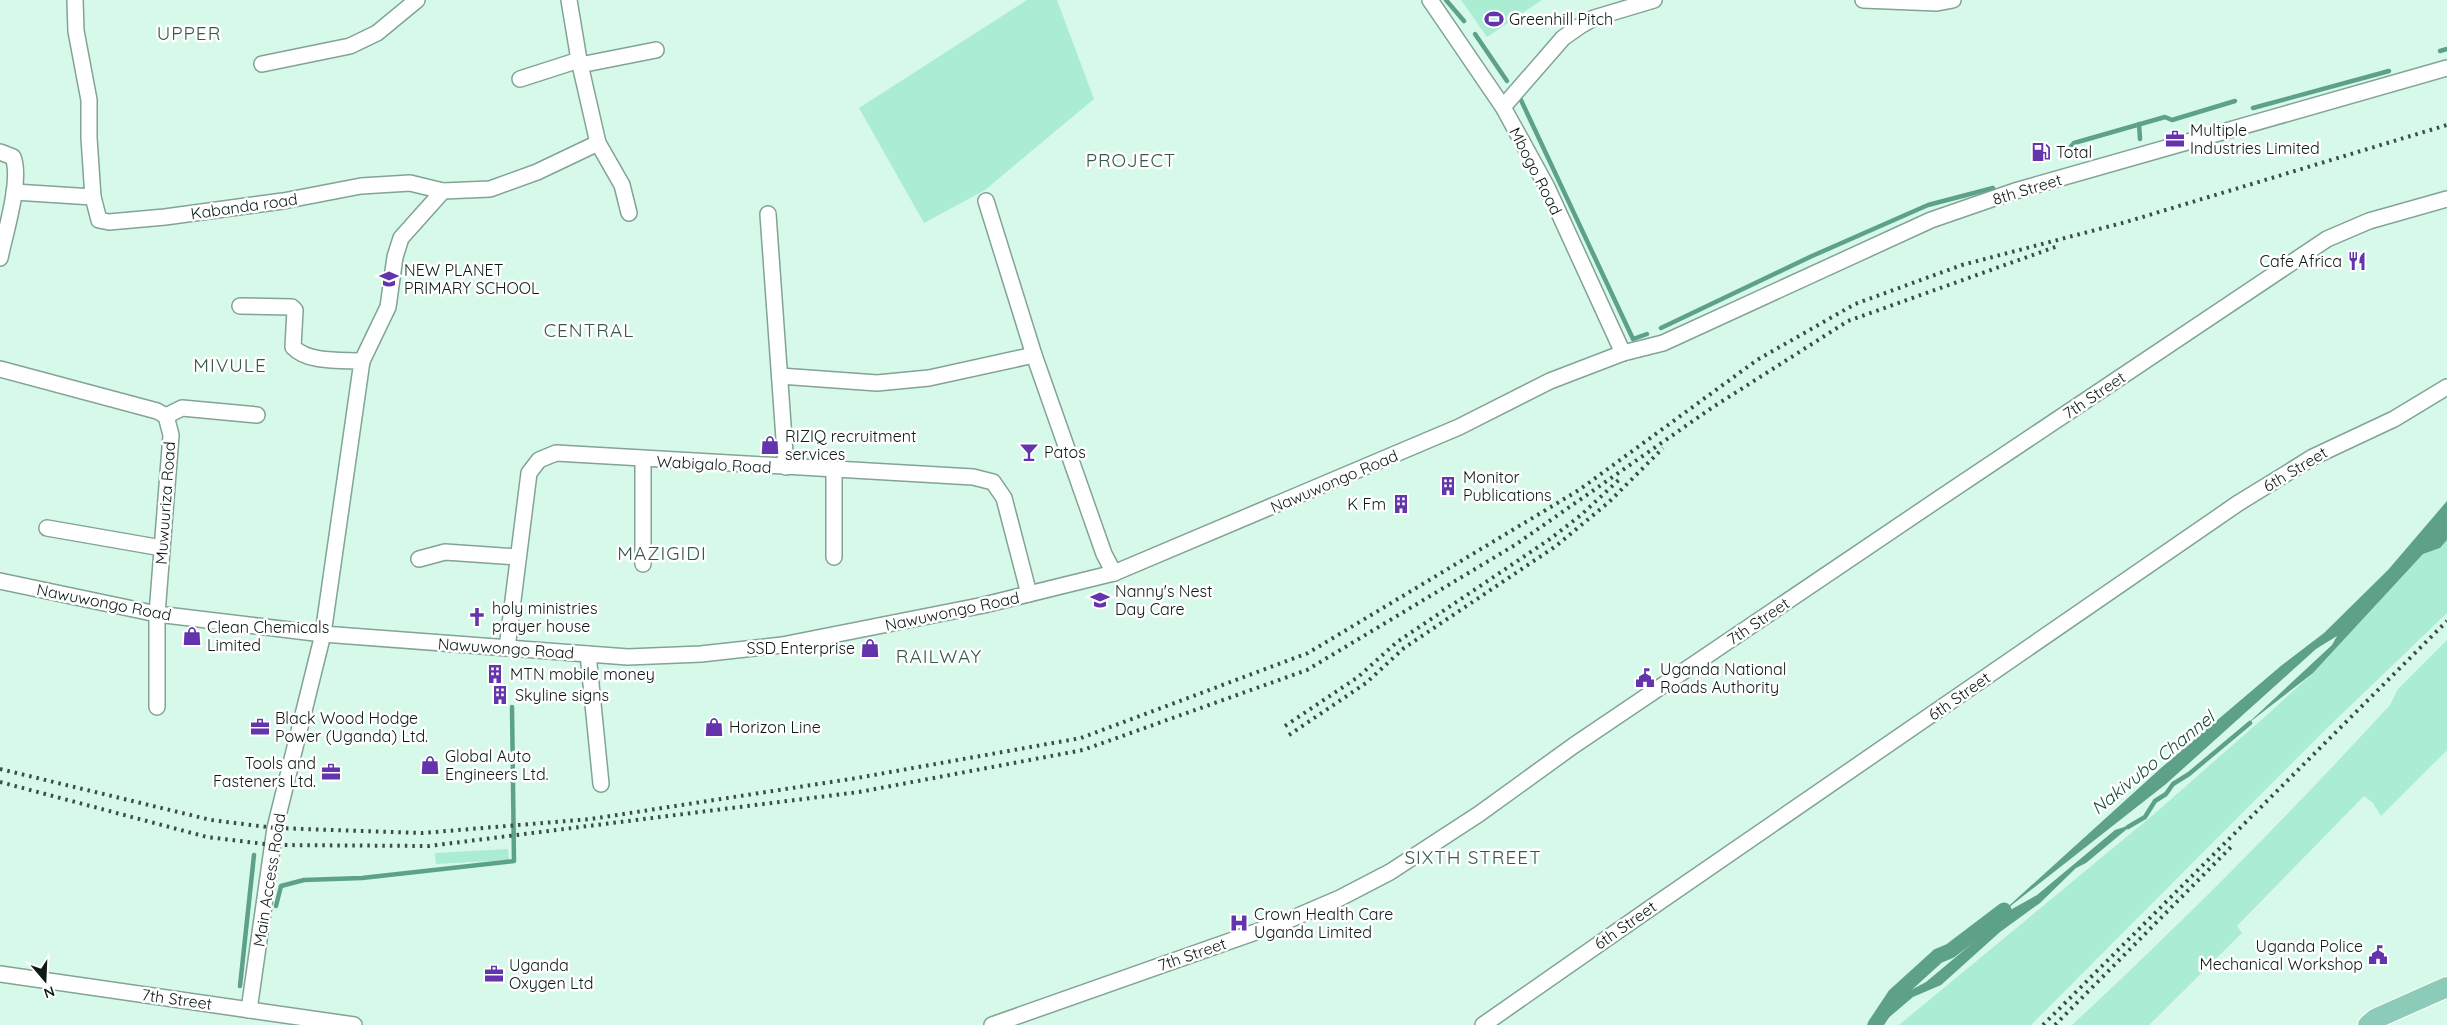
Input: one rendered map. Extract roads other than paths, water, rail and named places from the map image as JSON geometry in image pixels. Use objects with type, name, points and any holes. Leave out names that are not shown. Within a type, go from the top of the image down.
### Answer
[{"type":"main road","points":[[2368,1025],[2375,1019],[2447,987]]},
{"type":"main road","points":[[2387,1025],[2447,999]]},
{"type":"street","name":"Kabanda road","points":[[75,0],[76,31],[89,100],[89,138],[94,198],[99,220],[108,222],[166,217],[283,201],[361,186],[410,183],[428,186],[443,192],[490,189],[537,172],[598,143]]},
{"type":"street","points":[[262,64],[350,46],[377,33],[417,0]]},
{"type":"street","points":[[569,0],[579,63],[598,143],[622,185],[629,212]]},
{"type":"street","name":"Mbogo Road","points":[[1430,0],[1503,107],[1547,187],[1623,353]]},
{"type":"street","points":[[1503,107],[1563,38],[1594,18],[1654,0]]},
{"type":"street","points":[[1863,0],[1937,3],[1953,0]]},
{"type":"street","points":[[520,79],[579,63],[656,50]]},
{"type":"street","name":"8th Street","points":[[1623,353],[1663,343],[1950,213],[2015,191],[2447,68]]},
{"type":"street","points":[[0,152],[13,157],[16,164],[14,192],[0,258]]},
{"type":"street","points":[[14,192],[94,198]]},
{"type":"street","name":"Main Access Road","points":[[249,1010],[275,828],[323,634],[362,361],[388,307],[395,257],[401,238],[443,192]]},
{"type":"street","name":"7th Street","points":[[992,1025],[1284,922],[1340,898],[1390,872],[1480,814],[1573,746],[1928,505],[2327,239],[2369,221],[2447,199]]},
{"type":"street","points":[[986,201],[1034,355],[1104,554],[1114,573]]},
{"type":"street","points":[[768,214],[786,467]]},
{"type":"street","points":[[240,306],[292,307],[295,310],[293,347],[298,352],[308,357],[362,361]]},
{"type":"street","name":"Nawuwongo Road","points":[[0,581],[157,614],[323,634],[628,657],[701,654],[782,645],[893,624],[1114,573],[1459,427],[1550,381],[1623,353]]},
{"type":"street","points":[[780,376],[876,383],[929,378],[1034,355]]},
{"type":"street","points":[[0,369],[157,410],[166,416],[182,408],[257,415]]},
{"type":"street","name":"6th Street","points":[[1483,1025],[2237,504],[2312,457],[2394,419],[2447,387]]},
{"type":"street","name":"Muwuuriza Road","points":[[157,707],[157,614],[171,435],[166,416]]},
{"type":"street","name":"Wabigalo Road","points":[[507,648],[529,473],[540,460],[556,453],[643,460],[973,477],[993,482],[1004,498],[1029,594]]},
{"type":"street","points":[[643,460],[643,564]]},
{"type":"street","points":[[834,470],[834,557]]},
{"type":"street","points":[[47,528],[162,548]]},
{"type":"street","points":[[420,559],[445,552],[518,557]]},
{"type":"street","points":[[588,654],[601,784]]},
{"type":"street","name":"7th Street","points":[[0,974],[354,1025]]},
{"type":"waterway","points":[[1446,0],[1464,21]]},
{"type":"waterway","points":[[1475,34],[1507,81]]},
{"type":"waterway","points":[[2440,51],[2447,49]]},
{"type":"waterway","points":[[2253,108],[2389,71]]},
{"type":"waterway","points":[[1520,98],[1633,339],[1647,334]]},
{"type":"waterway","points":[[2068,150],[2074,143],[2165,117],[2172,120],[2235,101]]},
{"type":"waterway","points":[[2139,124],[2140,139]]},
{"type":"waterway","points":[[1661,328],[1812,256],[1928,205],[1993,188]]},
{"type":"waterway","points":[[276,906],[281,886],[304,880],[362,878],[514,861],[512,707]]},
{"type":"waterway","points":[[2128,827],[2145,817],[2155,801],[2166,794],[2173,784],[2189,774],[2250,723]]},
{"type":"waterway","points":[[240,986],[254,855]]},
{"type":"waterway","name":"Nakivubo Channel","points":[[1875,1025],[1895,995],[1938,956],[1950,951],[2004,910]]},
{"type":"railway","points":[[0,769],[211,820],[275,828],[423,833],[591,819],[857,778],[1081,738],[1308,653],[1579,490],[1757,360],[1855,304],[1962,265],[2126,222],[2447,125]]},
{"type":"railway","points":[[0,782],[207,837],[273,845],[429,846],[859,792],[1083,750],[1307,670],[1515,545],[1713,407],[1848,321],[2058,246]]},
{"type":"railway","points":[[1289,735],[1366,683],[1404,648],[1556,546],[1609,502],[1663,448]]},
{"type":"railway","points":[[1285,726],[1358,677],[1397,642],[1550,539],[1581,515],[1622,477]]},
{"type":"railway","points":[[2043,1025],[2447,621]]},
{"type":"railway","points":[[2055,1025],[2232,846]]},
{"type":"place","name":"Greenhill Pitch","points":[[1494,19]]},
{"type":"place","name":"Multiple Industries Limited","points":[[2175,139]]},
{"type":"place","name":"Total","points":[[2041,152]]},
{"type":"place","name":"Cafe Africa","points":[[2357,261]]},
{"type":"place","name":"NEW PLANET PRIMARY SCHOOL","points":[[389,279]]},
{"type":"place","name":"RIZIQ recruitment services","points":[[770,445]]},
{"type":"place","name":"Patos","points":[[1029,452]]},
{"type":"place","name":"Monitor Publications","points":[[1448,486]]},
{"type":"place","name":"K Fm","points":[[1401,504]]},
{"type":"place","name":"Nanny's Nest Day Care","points":[[1100,600]]},
{"type":"place","name":"holy ministries prayer house","points":[[477,617]]},
{"type":"place","name":"Clean Chemicals Limited","points":[[192,636]]},
{"type":"place","name":"SSD Enterprise","points":[[870,648]]},
{"type":"place","name":"MTN mobile money","points":[[495,674]]},
{"type":"place","name":"Uganda National Roads Authority","points":[[1645,678]]},
{"type":"place","name":"Skyline signs","points":[[500,695]]},
{"type":"place","name":"Black Wood Hodge Power (Uganda) Ltd.","points":[[260,727]]},
{"type":"place","name":"Horizon Line","points":[[714,727]]},
{"type":"place","name":"Global Auto Engineers Ltd.","points":[[430,765]]},
{"type":"place","name":"Tools and Fasteners Ltd.","points":[[331,772]]},
{"type":"place","name":"Crown Health Care Uganda Limited","points":[[1239,923]]},
{"type":"place","name":"Uganda Police Mechanical Workshop","points":[[2378,955]]},
{"type":"place","name":"Uganda Oxygen Ltd","points":[[494,974]]},
{"type":"district","name":"UPPER","points":[[189,33]]},
{"type":"district","name":"PROJECT","points":[[1131,160]]},
{"type":"district","name":"CENTRAL","points":[[589,330]]},
{"type":"district","name":"MIVULE","points":[[230,365]]},
{"type":"district","name":"MAZIGIDI","points":[[662,553]]},
{"type":"district","name":"RAILWAY","points":[[939,656]]},
{"type":"district","name":"SIXTH STREET","points":[[1473,857]]}]
